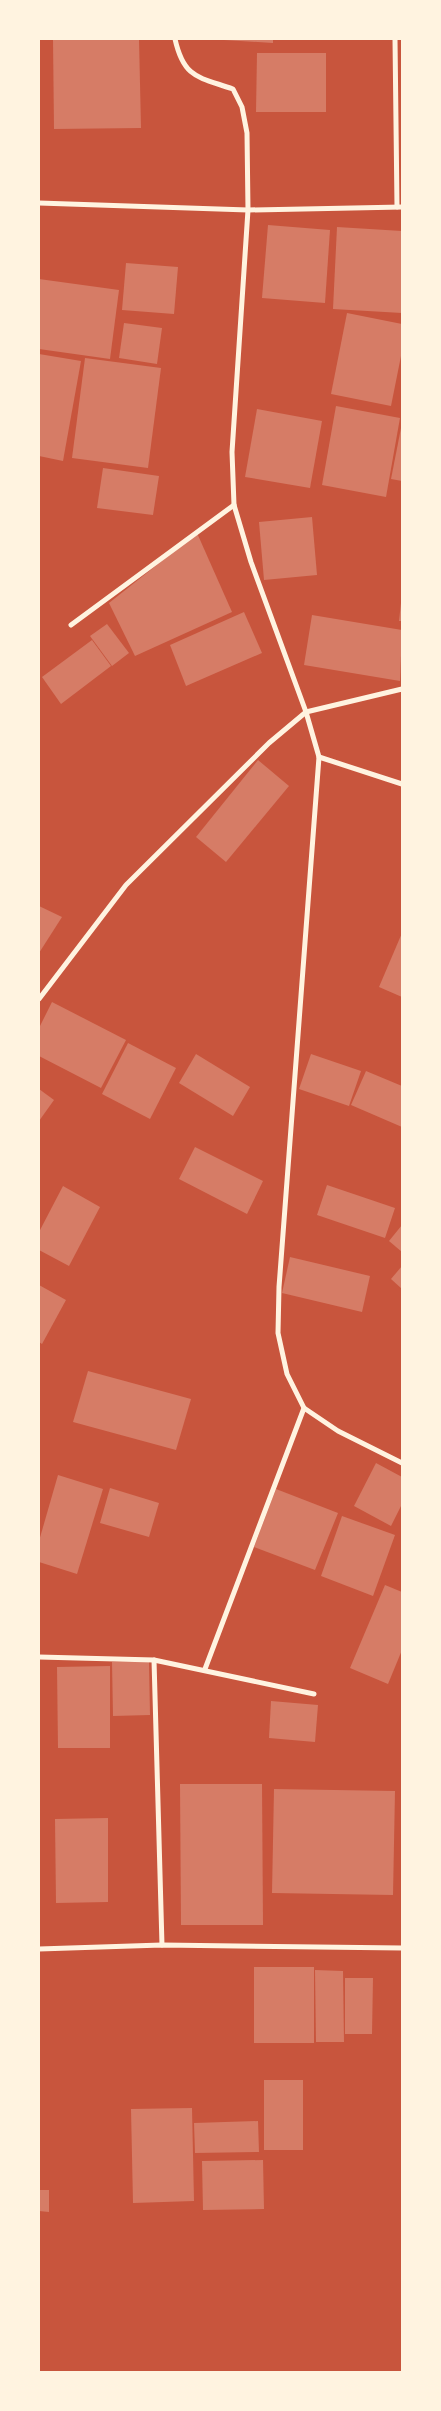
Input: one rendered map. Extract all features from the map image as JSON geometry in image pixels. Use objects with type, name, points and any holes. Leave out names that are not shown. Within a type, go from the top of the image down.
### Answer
[{"type":"street","points":[[175,39],[179,56],[192,74],[233,89],[242,107],[246,133],[248,210],[232,452],[234,505],[251,562],[306,712],[319,757],[279,1287],[278,1334],[287,1374],[304,1408],[338,1431],[402,1463]]},
{"type":"street","points":[[39,203],[248,210],[400,207],[395,39]]},
{"type":"street","points":[[72,625],[234,505]]},
{"type":"street","points":[[39,999],[126,884],[269,743],[306,712],[402,689]]},
{"type":"street","points":[[319,757],[402,784]]},
{"type":"street","points":[[205,1669],[304,1408]]},
{"type":"street","points":[[39,1657],[154,1660],[205,1669],[314,1694]]},
{"type":"street","points":[[154,1660],[162,1945]]},
{"type":"street","points":[[39,1949],[162,1945],[402,1948]]},
{"type":"building","points":[[53,39],[139,39],[141,128],[54,129]]},
{"type":"building","points":[[208,39],[273,39],[273,43]]},
{"type":"building","points":[[257,53],[326,53],[326,112],[256,112]]},
{"type":"building","points":[[268,225],[330,230],[325,303],[262,298]]},
{"type":"building","points":[[337,227],[402,231],[402,313],[333,309]]},
{"type":"building","points":[[126,263],[178,267],[174,314],[122,310]]},
{"type":"building","points":[[39,279],[119,290],[110,359],[39,349]]},
{"type":"building","points":[[347,313],[402,324],[402,351],[391,406],[331,394]]},
{"type":"building","points":[[124,323],[162,328],[157,364],[119,358]]},
{"type":"building","points":[[39,354],[81,361],[63,461],[39,456]]},
{"type":"building","points":[[85,358],[161,368],[148,468],[72,458]]},
{"type":"building","points":[[336,406],[400,418],[386,497],[322,485]]},
{"type":"building","points":[[257,409],[322,421],[310,488],[245,477]]},
{"type":"building","points":[[402,428],[402,481],[391,479]]},
{"type":"building","points":[[103,468],[159,476],[153,515],[97,508]]},
{"type":"building","points":[[312,517],[317,575],[264,580],[259,522]]},
{"type":"building","points":[[197,533],[232,612],[135,656],[109,603]]},
{"type":"building","points":[[401,603],[402,621],[399,621]]},
{"type":"building","points":[[244,612],[262,653],[186,686],[170,645]]},
{"type":"building","points":[[312,615],[402,630],[400,681],[304,665]]},
{"type":"building","points":[[107,624],[129,653],[112,666],[90,636]]},
{"type":"building","points":[[92,640],[111,666],[61,704],[42,677]]},
{"type":"building","points":[[258,760],[289,786],[226,862],[196,837]]},
{"type":"building","points":[[39,906],[62,917],[39,953]]},
{"type":"building","points":[[402,933],[402,997],[379,987]]},
{"type":"building","points":[[52,1002],[126,1040],[101,1088],[39,1056],[39,1028]]},
{"type":"building","points":[[128,1043],[176,1068],[150,1119],[102,1094]]},
{"type":"building","points":[[196,1054],[250,1087],[233,1116],[179,1083]]},
{"type":"building","points":[[311,1054],[361,1071],[349,1106],[299,1089]]},
{"type":"building","points":[[366,1071],[402,1086],[402,1127],[351,1105]]},
{"type":"building","points":[[39,1089],[54,1100],[39,1121]]},
{"type":"building","points":[[195,1147],[263,1181],[247,1214],[179,1179]]},
{"type":"building","points":[[327,1185],[395,1208],[385,1238],[317,1215]]},
{"type":"building","points":[[63,1186],[100,1207],[69,1266],[39,1250],[39,1232]]},
{"type":"building","points":[[402,1225],[402,1252],[389,1241]]},
{"type":"building","points":[[290,1257],[370,1276],[362,1312],[282,1293]]},
{"type":"building","points":[[402,1266],[402,1289],[391,1279]]},
{"type":"building","points":[[39,1285],[66,1300],[42,1344],[39,1342]]},
{"type":"building","points":[[88,1371],[191,1399],[176,1450],[73,1422]]},
{"type":"building","points":[[376,1463],[402,1477],[402,1504],[391,1526],[354,1506]]},
{"type":"building","points":[[58,1475],[103,1489],[77,1574],[39,1562],[39,1541]]},
{"type":"building","points":[[110,1488],[159,1503],[149,1537],[100,1523]]},
{"type":"building","points":[[276,1489],[338,1513],[315,1570],[254,1547]]},
{"type":"building","points":[[342,1516],[395,1535],[373,1596],[321,1576]]},
{"type":"building","points":[[385,1585],[402,1592],[402,1650],[388,1684],[350,1668]]},
{"type":"building","points":[[112,1662],[149,1662],[150,1715],[113,1716]]},
{"type":"building","points":[[110,1666],[110,1748],[58,1748],[57,1667]]},
{"type":"building","points":[[271,1701],[318,1705],[315,1742],[269,1738]]},
{"type":"building","points":[[180,1784],[262,1784],[263,1925],[181,1925]]},
{"type":"building","points":[[274,1789],[395,1791],[393,1895],[272,1893]]},
{"type":"building","points":[[108,1818],[108,1902],[56,1903],[55,1819]]},
{"type":"building","points":[[254,1967],[314,1967],[314,2043],[254,2043]]},
{"type":"building","points":[[315,1970],[343,1971],[344,2042],[316,2042]]},
{"type":"building","points":[[345,1978],[373,1978],[372,2034],[345,2034]]},
{"type":"building","points":[[264,2080],[303,2080],[303,2150],[264,2150]]},
{"type":"building","points":[[192,2108],[194,2201],[133,2203],[131,2109]]},
{"type":"building","points":[[258,2121],[259,2152],[195,2153],[194,2123]]},
{"type":"building","points":[[263,2160],[264,2209],[203,2210],[202,2161]]},
{"type":"building","points":[[39,2190],[49,2190],[49,2212],[39,2211]]}]
